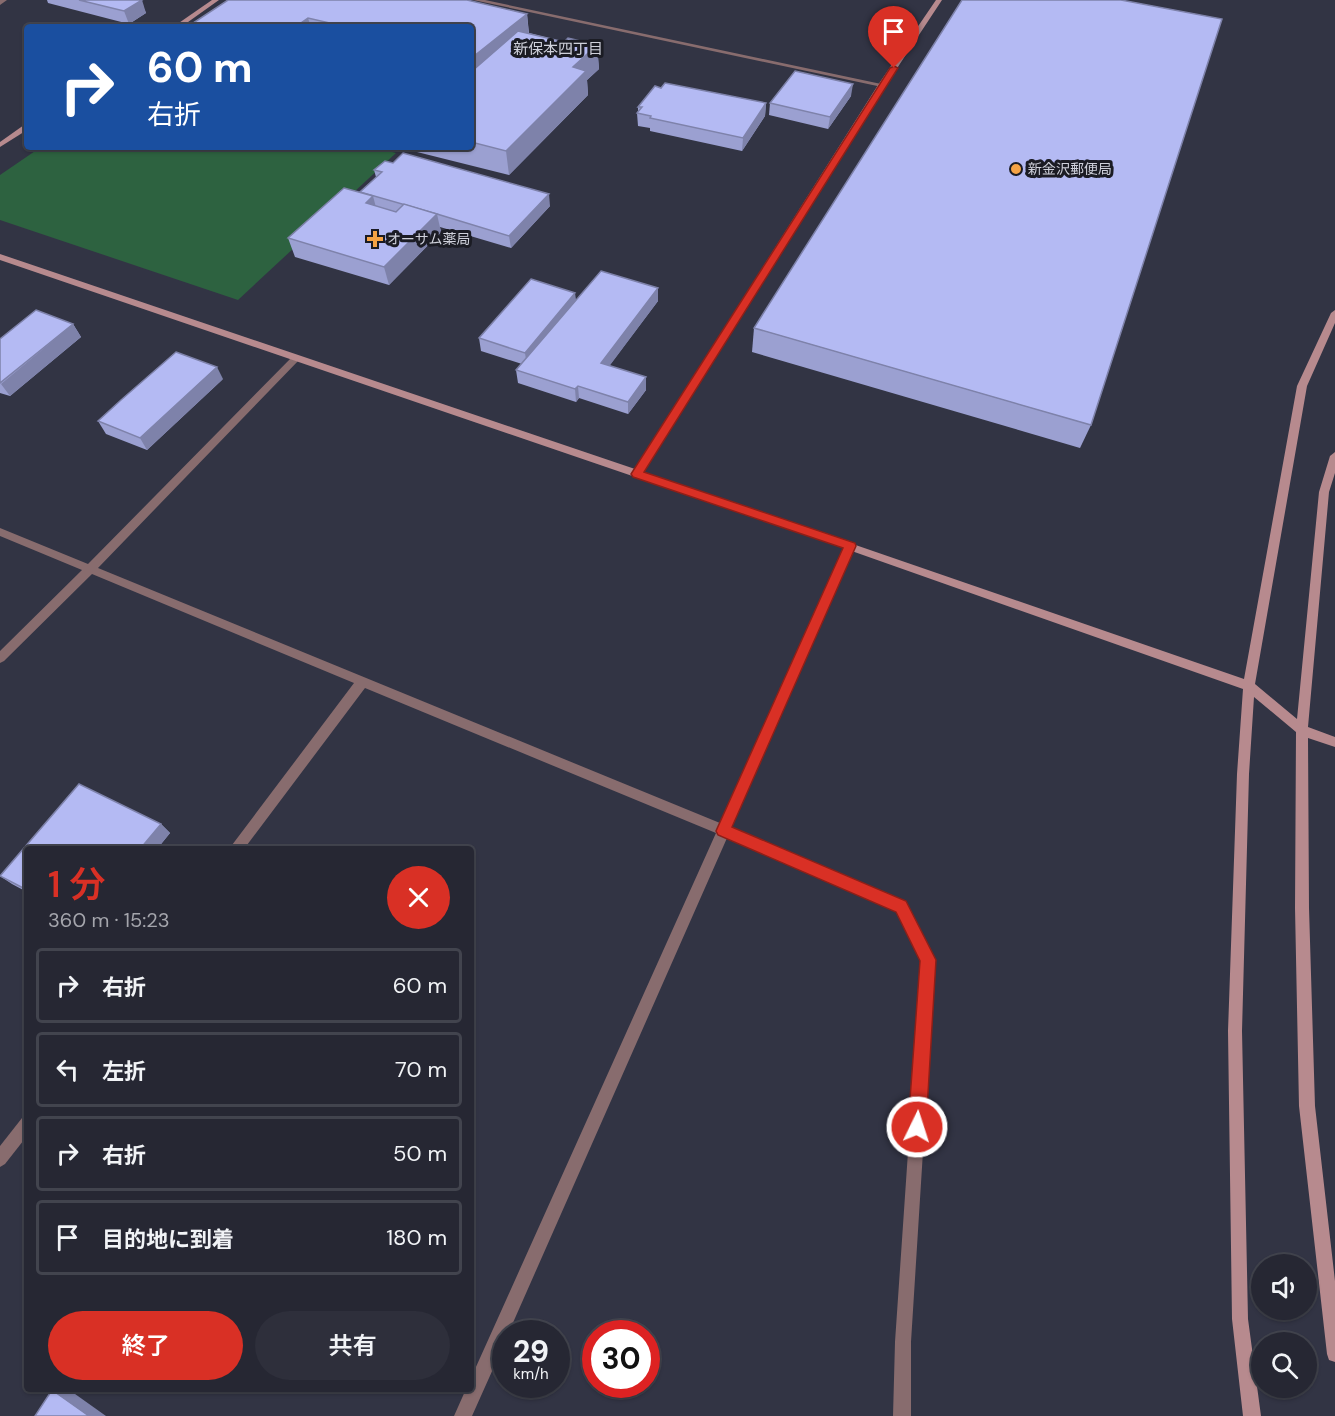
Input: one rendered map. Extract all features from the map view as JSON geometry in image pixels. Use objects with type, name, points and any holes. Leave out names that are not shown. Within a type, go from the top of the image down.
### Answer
[{"type":"street","points":[[0,3],[4,0]]},
{"type":"street","points":[[180,24],[216,0]]},
{"type":"street","points":[[476,0],[882,85]]},
{"type":"street","points":[[637,474],[882,85],[939,0]]},
{"type":"street","points":[[0,146],[24,129]]},
{"type":"street","points":[[0,257],[850,546],[1249,686],[1302,730],[1335,742]]},
{"type":"street","points":[[1252,1416],[1240,1319],[1235,1031],[1243,774],[1249,686],[1302,386],[1335,313]]},
{"type":"street","points":[[0,658],[296,357]]},
{"type":"street","points":[[1335,456],[1324,492],[1302,730],[1302,908],[1307,1106],[1335,1354]]},
{"type":"street","points":[[0,532],[363,681],[901,907],[928,960],[903,1342],[902,1416]]},
{"type":"street","points":[[474,1391],[850,546]]},
{"type":"street","points":[[238,846],[363,681]]},
{"type":"street","points":[[0,1159],[24,1127]]},
{"type":"street","points":[[463,1416],[474,1392]]},
{"type":"green space","points":[[37,150],[385,150],[396,153],[238,300],[0,220],[0,175]]},
{"type":"building","points":[[79,0],[142,0],[124,11]]},
{"type":"building","points":[[228,0],[467,0],[527,14],[474,56],[474,24],[334,24],[308,18],[299,24],[192,24]]},
{"type":"building","points":[[962,0],[1121,0],[1222,19],[1091,425],[754,328]]},
{"type":"building","points":[[518,31],[564,42],[568,38],[597,45],[573,67],[586,71],[506,151],[474,143],[474,69]]},
{"type":"building","points":[[795,71],[853,84],[830,117],[770,103]]},
{"type":"building","points":[[665,83],[766,103],[743,138],[650,118],[651,116],[637,113],[642,107],[638,107],[655,86],[661,88]]},
{"type":"building","points":[[403,153],[549,194],[509,236],[360,192],[382,172],[374,170],[385,161],[393,163]]},
{"type":"building","points":[[344,188],[373,196],[366,203],[396,212],[404,204],[437,214],[384,267],[288,238]]},
{"type":"building","points":[[601,271],[658,288],[601,363],[646,377],[628,402],[578,386],[575,389],[516,370]]},
{"type":"building","points":[[531,279],[575,293],[525,353],[479,338]]},
{"type":"building","points":[[36,310],[73,324],[0,383],[0,339]]},
{"type":"building","points":[[176,352],[217,367],[140,438],[98,421],[121,400]]},
{"type":"building","points":[[79,784],[161,824],[143,846],[26,846]]},
{"type":"building","points":[[24,848],[24,888],[0,876]]},
{"type":"building","points":[[51,1392],[55,1392],[89,1416],[35,1416]]},
{"type":"place","name":"新金沢郵便局","points":[[1016,169]]},
{"type":"place","name":"オーサム薬局","points":[[375,239]]},
{"type":"district","name":"新保本四丁目","points":[[558,49]]},
{"type":"route","points":[[894,68],[637,474],[850,546],[723,831],[901,907],[928,960],[917,1127]]}]
